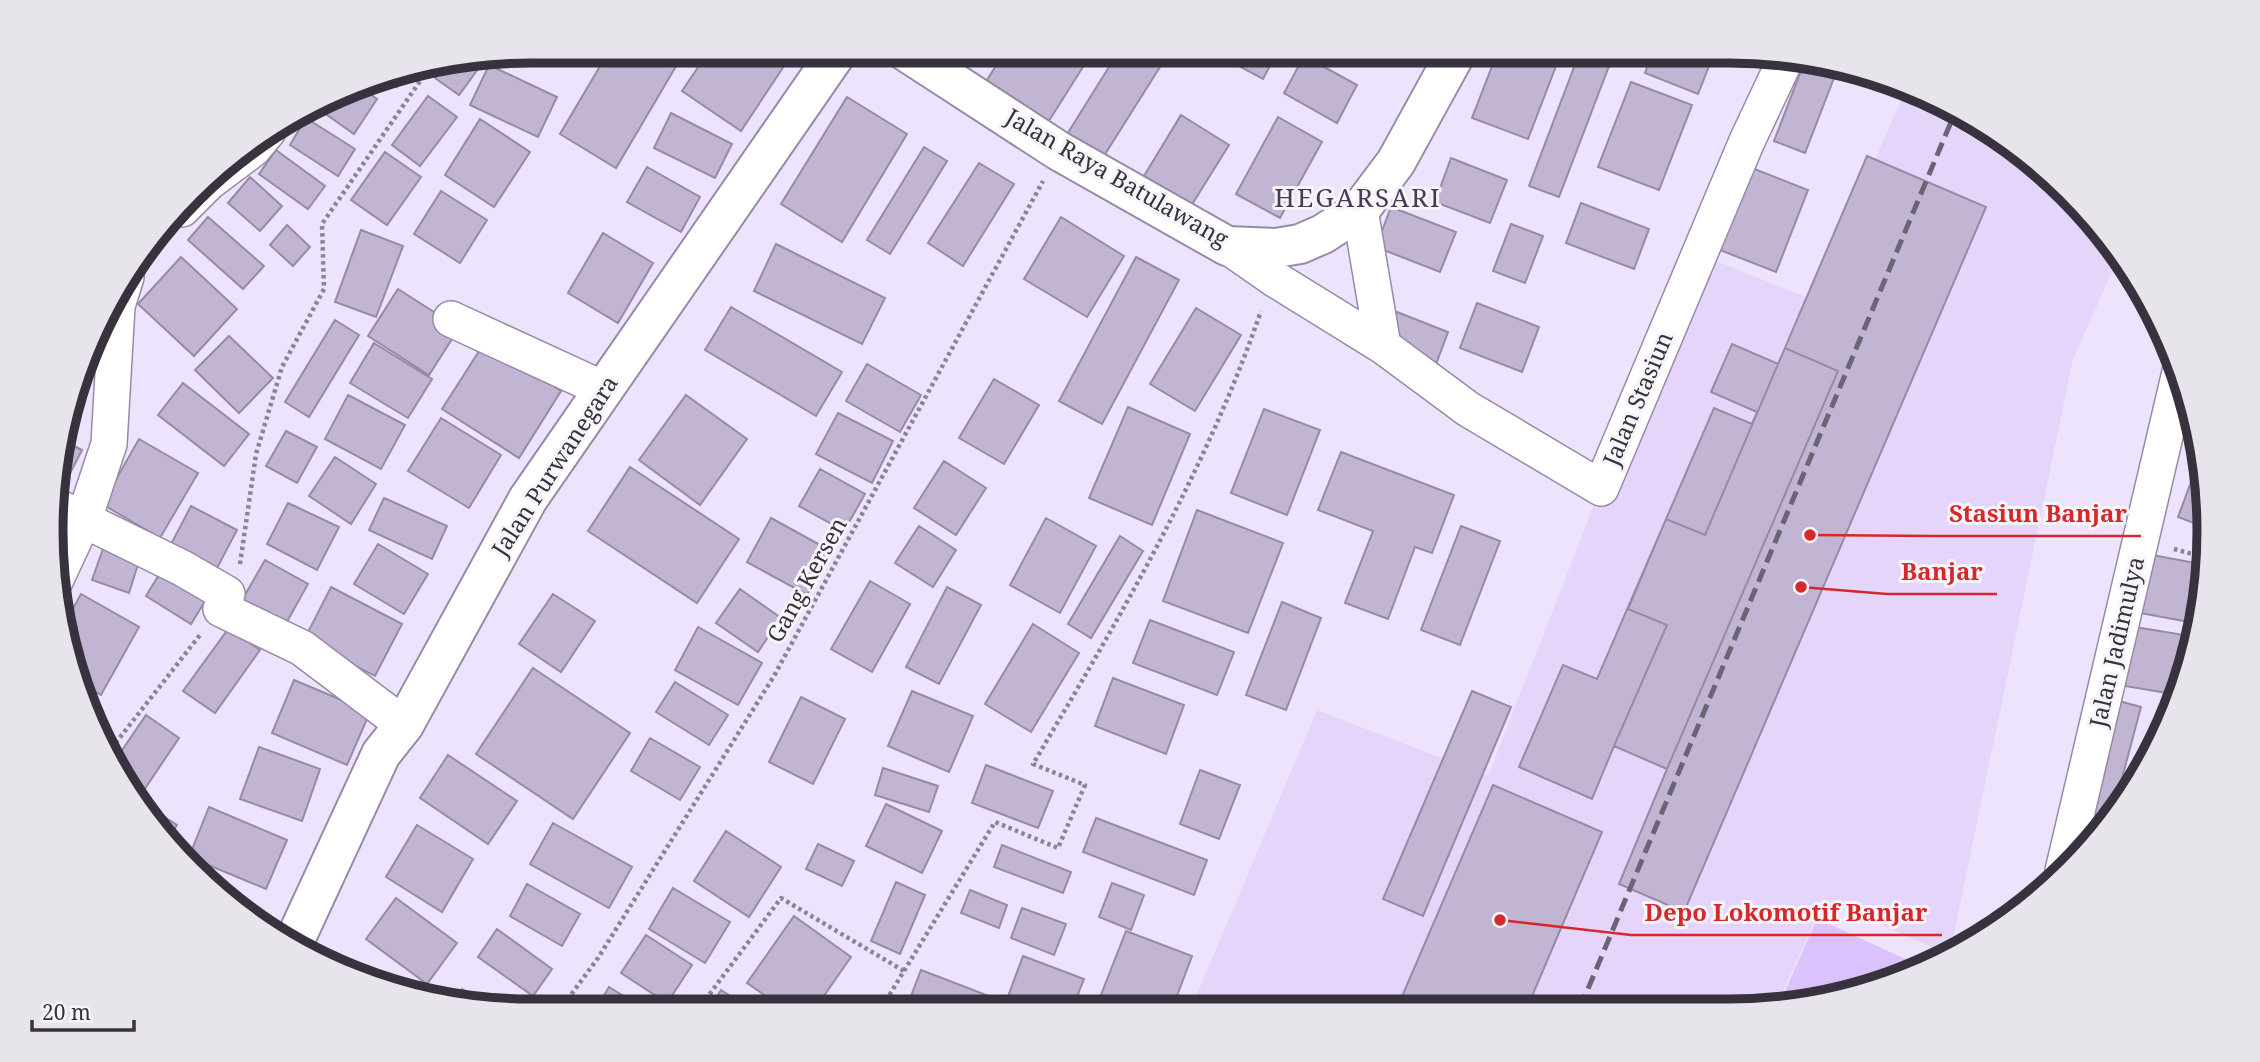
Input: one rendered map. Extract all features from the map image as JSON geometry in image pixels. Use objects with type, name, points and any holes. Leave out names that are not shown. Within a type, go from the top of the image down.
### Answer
[{"type":"main road","name":"Jalan Purwanegara","points":[[297,936],[381,754],[404,725],[528,499],[830,63]]},
{"type":"main road","name":"Jalan Raya Batulawang","points":[[923,63],[1059,151],[1227,246],[1276,248],[1300,244],[1323,234],[1360,210],[1396,162],[1450,63]]},
{"type":"street","name":"Jalan Stasiun","points":[[1227,246],[1382,346],[1468,409],[1601,488],[1747,141],[1783,66]]},
{"type":"street","points":[[1360,210],[1382,346]]},
{"type":"street","points":[[63,545],[71,513],[108,444],[116,314]]},
{"type":"street","points":[[451,318],[603,389]]},
{"type":"street","name":"Jalan Jadimulya","points":[[2067,855],[2175,392]]},
{"type":"street","points":[[71,513],[182,568],[224,601],[302,648],[404,725]]},
{"type":"path","points":[[114,744],[224,601],[239,565],[256,454],[282,367],[324,289],[322,224],[424,76]]},
{"type":"path","name":"Gang Kersen","points":[[567,999],[619,924],[774,676],[1059,151]]},
{"type":"path","points":[[887,999],[995,822],[1058,848],[1085,785],[1033,764],[1097,656],[1165,530],[1239,375],[1273,278]]},
{"type":"path","points":[[706,999],[781,898],[904,971]]},
{"type":"shaded area","points":[[1902,97],[1963,126],[2038,179],[2081,222],[2115,266],[2073,359],[1952,942],[1938,950],[1824,900],[1781,996],[1729,999],[1195,999],[1317,710],[1488,776],[1693,252],[1814,300]]},
{"type":"shaded area","points":[[1817,919],[1911,962],[1850,983],[1783,996]]},
{"type":"building","points":[[602,63],[678,63],[616,168],[560,134]]},
{"type":"building","points":[[701,63],[786,63],[741,131],[682,91]]},
{"type":"building","points":[[998,63],[1085,63],[1047,124],[984,85]]},
{"type":"building","points":[[1112,63],[1162,63],[1102,159],[1066,136]]},
{"type":"building","points":[[1233,63],[1272,63],[1263,79]]},
{"type":"building","points":[[1300,63],[1317,63],[1357,85],[1337,123],[1284,93]]},
{"type":"building","points":[[1493,63],[1557,63],[1528,139],[1472,118]]},
{"type":"building","points":[[1576,63],[1602,63],[1609,66],[1559,197],[1529,186]]},
{"type":"building","points":[[1649,63],[1710,63],[1698,94],[1645,73]]},
{"type":"building","points":[[489,65],[557,97],[538,137],[470,105]]},
{"type":"building","points":[[480,66],[459,95],[435,78],[439,72]]},
{"type":"building","points":[[1802,69],[1835,75],[1805,153],[1774,141]]},
{"type":"building","points":[[1631,82],[1692,105],[1659,190],[1598,167]]},
{"type":"building","points":[[368,93],[377,99],[354,134],[323,112]]},
{"type":"building","points":[[428,96],[457,117],[420,166],[392,145]]},
{"type":"building","points":[[847,97],[907,134],[842,242],[781,204]]},
{"type":"building","points":[[671,113],[732,144],[715,178],[654,148]]},
{"type":"building","points":[[1181,115],[1229,145],[1191,206],[1144,176]]},
{"type":"building","points":[[1278,117],[1322,142],[1280,218],[1236,194]]},
{"type":"building","points":[[480,119],[530,152],[494,207],[445,175]]},
{"type":"building","points":[[309,120],[355,149],[338,176],[290,145],[303,122]]},
{"type":"building","points":[[924,147],[947,161],[890,254],[867,240]]},
{"type":"building","points":[[276,150],[325,186],[308,209],[259,174]]},
{"type":"building","points":[[385,152],[421,177],[387,225],[351,200]]},
{"type":"building","points":[[1867,156],[1986,207],[1684,912],[1619,884],[1667,769],[1614,746],[1667,625],[1628,609],[1666,519],[1705,535]]},
{"type":"building","points":[[1451,158],[1507,180],[1490,223],[1435,202]]},
{"type":"building","points":[[979,163],[1014,184],[963,266],[928,243]]},
{"type":"building","points":[[647,167],[700,197],[681,232],[627,202]]},
{"type":"building","points":[[1752,168],[1808,190],[1776,272],[1720,250]]},
{"type":"building","points":[[250,177],[282,206],[260,231],[228,203]]},
{"type":"building","points":[[441,191],[487,220],[460,263],[414,234]]},
{"type":"building","points":[[1581,203],[1649,229],[1634,269],[1566,243]]},
{"type":"building","points":[[1391,207],[1456,232],[1440,272],[1376,247]]},
{"type":"building","points":[[208,217],[264,266],[243,289],[188,240]]},
{"type":"building","points":[[1061,217],[1124,256],[1087,317],[1024,279]]},
{"type":"building","points":[[1511,224],[1543,236],[1525,283],[1493,271]]},
{"type":"building","points":[[287,225],[310,247],[293,266],[270,245]]},
{"type":"building","points":[[361,230],[403,246],[376,317],[335,302]]},
{"type":"building","points":[[603,233],[653,263],[618,323],[568,293]]},
{"type":"building","points":[[776,244],[885,298],[862,344],[754,291]]},
{"type":"building","points":[[181,257],[237,309],[194,356],[138,304]]},
{"type":"building","points":[[1136,257],[1179,280],[1102,424],[1059,401]]},
{"type":"building","points":[[398,289],[459,328],[429,375],[368,336]]},
{"type":"building","points":[[1477,303],[1539,327],[1522,372],[1460,348]]},
{"type":"building","points":[[731,307],[842,372],[816,416],[705,350]]},
{"type":"building","points":[[1196,308],[1241,335],[1195,411],[1150,384]]},
{"type":"building","points":[[1397,312],[1448,332],[1435,367],[1383,347]]},
{"type":"building","points":[[335,320],[359,335],[309,417],[285,402]]},
{"type":"building","points":[[229,336],[273,378],[239,413],[195,370]]},
{"type":"building","points":[[485,342],[561,391],[519,458],[442,409]]},
{"type":"building","points":[[374,343],[432,379],[408,418],[350,383]]},
{"type":"building","points":[[1732,344],[1778,364],[1785,348],[1838,371],[1667,769],[1614,746],[1592,799],[1519,767],[1563,665],[1597,679],[1714,408],[1752,424],[1757,412],[1711,392]]},
{"type":"building","points":[[867,364],[921,395],[900,432],[846,401]]},
{"type":"building","points":[[994,379],[1039,405],[1004,464],[959,438]]},
{"type":"building","points":[[183,383],[249,434],[224,466],[158,415]]},
{"type":"building","points":[[348,395],[405,425],[381,469],[325,439]]},
{"type":"building","points":[[686,395],[747,439],[700,505],[639,460]]},
{"type":"building","points":[[1128,407],[1190,434],[1152,525],[1089,498]]},
{"type":"building","points":[[1264,409],[1320,430],[1287,515],[1231,493]]},
{"type":"building","points":[[838,413],[893,441],[872,483],[816,454]]},
{"type":"building","points":[[441,418],[501,455],[469,508],[408,471]]},
{"type":"building","points":[[286,431],[317,447],[297,483],[266,466]]},
{"type":"building","points":[[139,439],[198,473],[160,538],[102,504]]},
{"type":"building","points":[[71,445],[82,450],[66,482]]},
{"type":"building","points":[[1341,452],[1454,495],[1432,553],[1415,547],[1388,619],[1345,603],[1373,531],[1318,510]]},
{"type":"building","points":[[335,457],[376,484],[351,524],[309,496]]},
{"type":"building","points":[[944,461],[986,488],[956,535],[914,508]]},
{"type":"building","points":[[630,467],[739,539],[697,603],[588,531]]},
{"type":"building","points":[[820,469],[865,494],[844,531],[799,506]]},
{"type":"building","points":[[2194,475],[2197,524],[2178,517]]},
{"type":"building","points":[[384,498],[447,526],[432,559],[369,530]]},
{"type":"building","points":[[288,503],[339,527],[317,570],[267,544]]},
{"type":"building","points":[[191,506],[237,530],[215,572],[169,548]]},
{"type":"building","points":[[1197,510],[1283,543],[1248,633],[1163,601]]},
{"type":"building","points":[[771,518],[831,551],[807,595],[747,562]]},
{"type":"building","points":[[1046,518],[1096,546],[1060,613],[1010,585]]},
{"type":"building","points":[[919,526],[956,550],[933,587],[895,563]]},
{"type":"building","points":[[1461,526],[1500,541],[1460,645],[1421,630]]},
{"type":"building","points":[[1120,536],[1143,551],[1091,638],[1068,624]]},
{"type":"building","points":[[378,544],[428,574],[404,614],[354,584]]},
{"type":"building","points":[[104,546],[140,558],[129,593],[92,580]]},
{"type":"building","points":[[2147,554],[2196,563],[2188,622],[2135,612]]},
{"type":"building","points":[[265,560],[308,584],[284,627],[241,602]]},
{"type":"building","points":[[165,565],[210,593],[191,624],[146,596]]},
{"type":"building","points":[[870,581],[910,604],[872,672],[831,649]]},
{"type":"building","points":[[331,587],[402,624],[375,676],[304,640]]},
{"type":"building","points":[[947,587],[981,605],[939,684],[906,667]]},
{"type":"building","points":[[740,589],[781,618],[758,652],[716,623]]},
{"type":"building","points":[[81,594],[139,627],[101,695],[91,689],[88,681],[71,613]]},
{"type":"building","points":[[553,594],[595,621],[561,672],[519,644]]},
{"type":"building","points":[[1282,602],[1321,618],[1286,710],[1246,695]]},
{"type":"building","points":[[1150,620],[1234,652],[1217,695],[1133,663]]},
{"type":"building","points":[[1033,624],[1079,653],[1031,732],[985,704]]},
{"type":"building","points":[[698,627],[762,663],[738,705],[675,670]]},
{"type":"building","points":[[2135,627],[2185,635],[2167,693],[2125,686]]},
{"type":"building","points":[[229,628],[260,650],[215,713],[183,691]]},
{"type":"building","points":[[533,668],[630,733],[573,819],[476,754]]},
{"type":"building","points":[[1113,678],[1184,705],[1166,754],[1095,726]]},
{"type":"building","points":[[294,680],[370,712],[347,765],[272,733]]},
{"type":"building","points":[[675,682],[728,715],[709,745],[656,712]]},
{"type":"building","points":[[912,691],[973,716],[949,772],[888,746]]},
{"type":"building","points":[[1472,691],[1511,707],[1423,916],[1383,899]]},
{"type":"building","points":[[801,697],[845,719],[813,784],[769,762]]},
{"type":"building","points":[[2115,700],[2141,707],[2119,789],[2086,833],[2080,832]]},
{"type":"building","points":[[146,715],[179,738],[143,792],[120,754]]},
{"type":"building","points":[[650,738],[700,767],[680,800],[631,771]]},
{"type":"building","points":[[259,747],[320,769],[302,821],[240,799]]},
{"type":"building","points":[[448,755],[517,801],[488,844],[420,798]]},
{"type":"building","points":[[986,765],[1053,791],[1038,828],[972,803]]},
{"type":"building","points":[[883,768],[938,786],[929,812],[875,795]]},
{"type":"building","points":[[1200,770],[1240,785],[1219,839],[1180,824]]},
{"type":"building","points":[[1493,785],[1602,832],[1531,999],[1401,999]]},
{"type":"building","points":[[886,804],[942,831],[922,873],[866,846]]},
{"type":"building","points":[[209,807],[287,840],[266,889],[199,861],[191,852]]},
{"type":"building","points":[[157,812],[177,825],[172,832]]},
{"type":"building","points":[[1096,818],[1207,860],[1194,895],[1083,852]]},
{"type":"building","points":[[553,823],[632,867],[609,908],[530,864]]},
{"type":"building","points":[[417,825],[473,859],[442,912],[386,877]]},
{"type":"building","points":[[726,831],[781,867],[749,917],[694,881]]},
{"type":"building","points":[[818,844],[854,861],[842,886],[806,869]]},
{"type":"building","points":[[1002,845],[1071,872],[1063,893],[994,867]]},
{"type":"building","points":[[896,882],[925,895],[900,954],[871,941]]},
{"type":"building","points":[[1112,883],[1144,895],[1131,930],[1099,917]]},
{"type":"building","points":[[527,884],[580,914],[562,946],[510,916]]},
{"type":"building","points":[[673,888],[730,922],[705,963],[649,929]]},
{"type":"building","points":[[970,890],[1007,905],[999,928],[961,913]]},
{"type":"building","points":[[396,898],[457,943],[427,984],[366,939]]},
{"type":"building","points":[[1022,908],[1066,924],[1054,955],[1011,938]]},
{"type":"building","points":[[794,916],[851,957],[822,999],[770,999],[747,983]]},
{"type":"building","points":[[497,929],[552,969],[533,996],[478,957]]},
{"type":"building","points":[[1126,931],[1192,956],[1176,999],[1111,999],[1101,995]]},
{"type":"building","points":[[646,935],[692,965],[670,999],[661,999],[621,973]]},
{"type":"building","points":[[333,951],[357,965],[352,963],[331,954]]},
{"type":"building","points":[[1023,956],[1084,979],[1076,999],[1007,999]]},
{"type":"building","points":[[921,970],[989,996],[988,999],[910,999]]},
{"type":"building","points":[[609,987],[628,999],[602,999]]},
{"type":"building","points":[[721,990],[735,999],[715,999]]},
{"type":"railway","points":[[1584,999],[1952,120]]},
{"type":"place","name":"Stasiun Banjar","points":[[1810,535]]},
{"type":"place","name":"Banjar","points":[[1801,587]]},
{"type":"place","name":"Depo Lokomotif Banjar","points":[[1500,920]]},
{"type":"district","name":"HEGARSARI","points":[[1358,198]]}]
